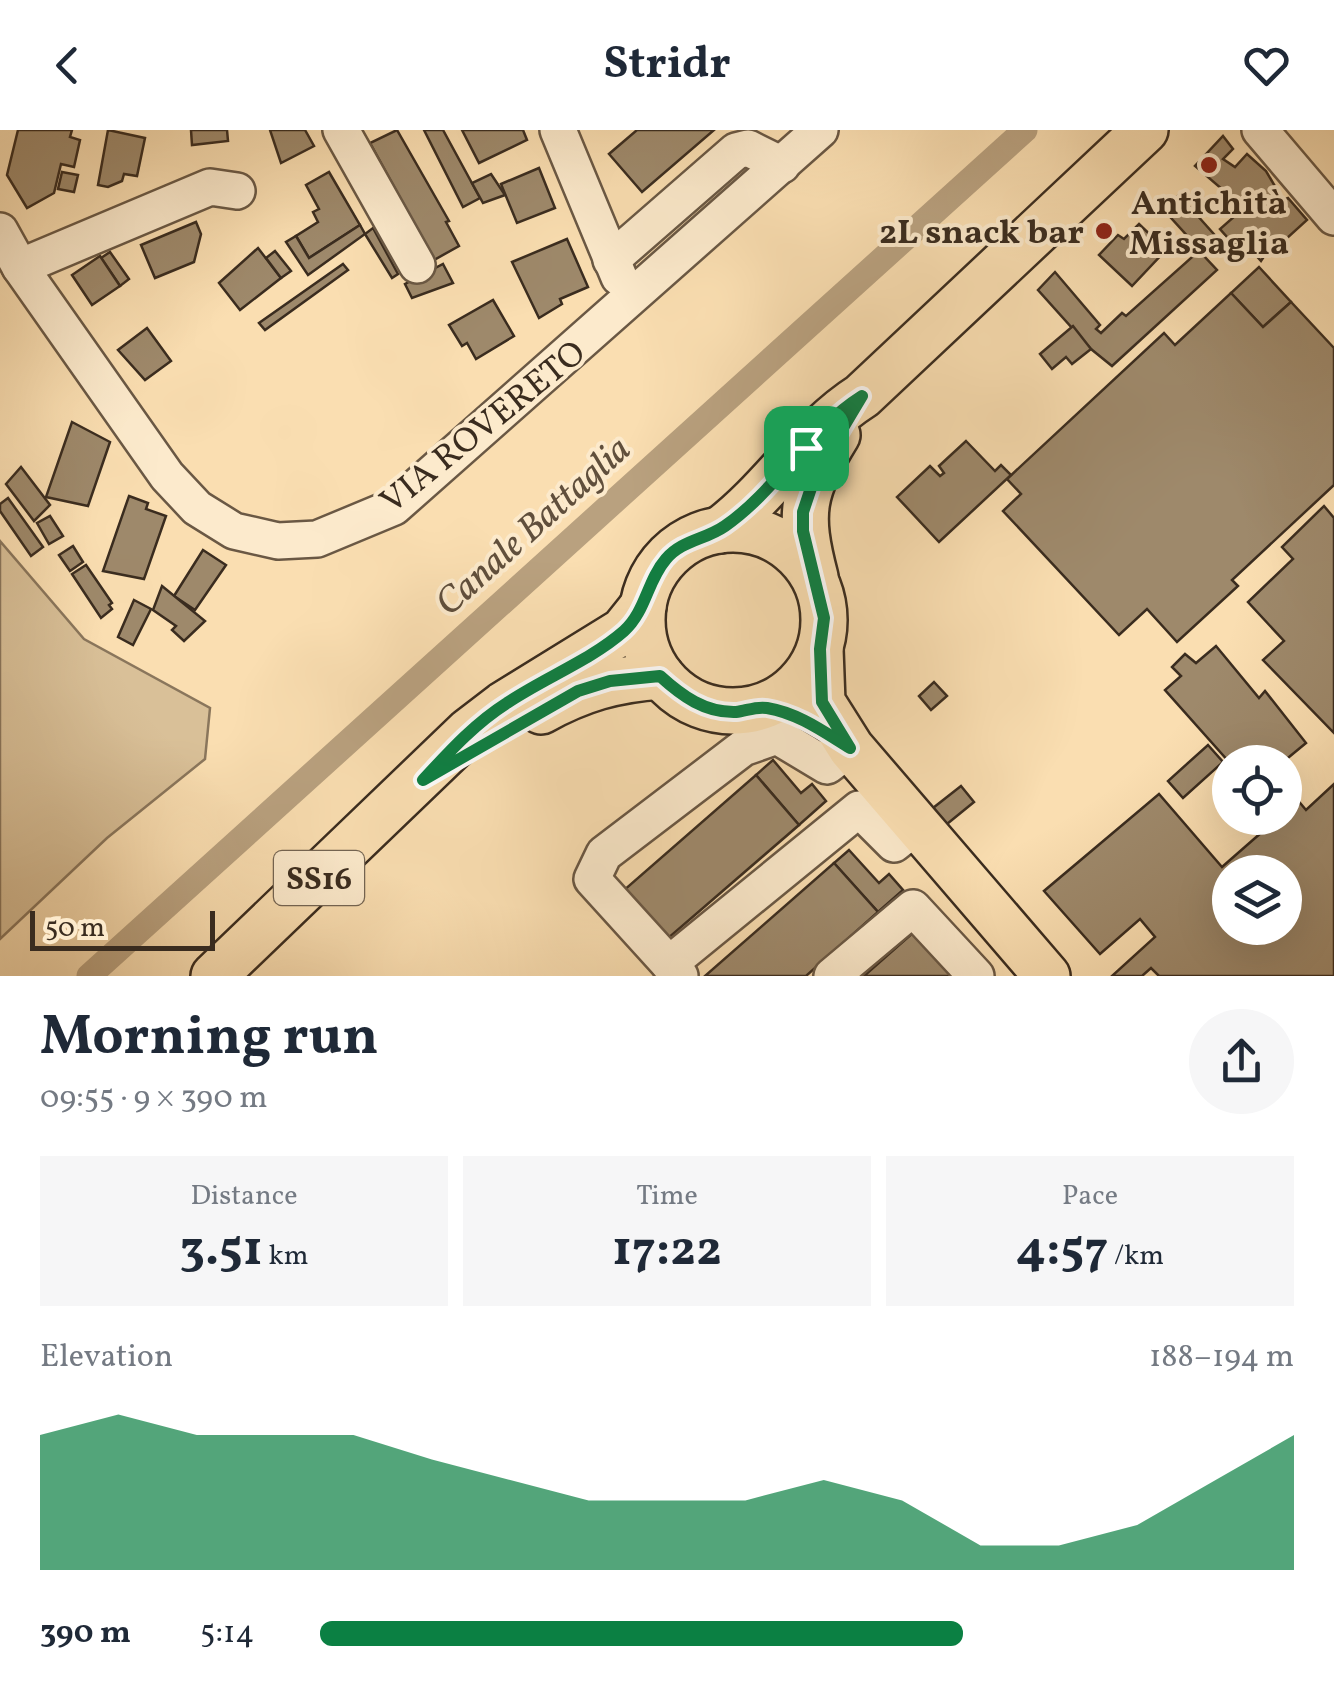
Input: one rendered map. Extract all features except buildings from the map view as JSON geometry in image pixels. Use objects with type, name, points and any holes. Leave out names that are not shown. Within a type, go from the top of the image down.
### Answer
[{"type":"main road","name":"SS16","points":[[214,976],[423,780],[469,731],[503,705],[623,631],[643,606],[652,578],[669,555],[692,538],[720,530],[761,496],[834,414],[862,396],[1145,130]]},
{"type":"main road","name":"SS16","points":[[820,649],[824,618],[803,531],[803,512],[816,473],[862,396]]},
{"type":"main road","points":[[720,530],[751,531],[780,542],[803,562],[819,588]]},
{"type":"main road","points":[[643,606],[645,643],[660,676],[681,696],[707,708],[735,712],[763,707],[798,684],[820,649]]},
{"type":"main road","points":[[820,649],[822,702],[850,748],[1047,976]]},
{"type":"main road","name":"SS16","points":[[423,780],[578,691],[610,681],[660,676]]},
{"type":"main road","points":[[763,707],[803,719],[850,748]]},
{"type":"street","points":[[341,130],[417,265]]},
{"type":"street","points":[[558,130],[618,276],[635,297]]},
{"type":"street","name":"VIA ROVERETO","points":[[0,231],[20,267],[168,476],[198,508],[234,532],[278,540],[318,539],[394,507],[820,130]]},
{"type":"street","points":[[1260,130],[1334,217]]},
{"type":"street","points":[[611,260],[736,152],[748,148],[782,165]]},
{"type":"street","points":[[20,267],[210,187],[237,191]]},
{"type":"street","points":[[850,748],[827,766],[777,736],[743,748],[604,854],[592,879],[675,970],[859,809],[894,844],[917,826]]},
{"type":"street","points":[[832,976],[914,908],[979,976],[1018,942]]},
{"type":"shaded area","points":[[0,541],[84,639],[210,708],[205,759],[107,838],[0,939]]},
{"type":"waterway","name":"Canale Battaglia","points":[[89,976],[1025,130]]},
{"type":"place","name":"Antichità Missaglia","points":[[1209,165]]},
{"type":"place","name":"2L snack bar","points":[[1104,231]]},
{"type":"route","points":[[862,396],[825,455],[803,512],[803,531],[824,618],[820,649],[822,702],[850,748],[803,719],[763,707],[735,712],[707,708],[681,696],[660,676],[610,681],[578,691],[423,780],[469,731],[503,705],[623,631],[643,606],[652,578],[669,555],[692,538],[720,530],[742,514],[806,448],[834,414],[862,396]]}]
